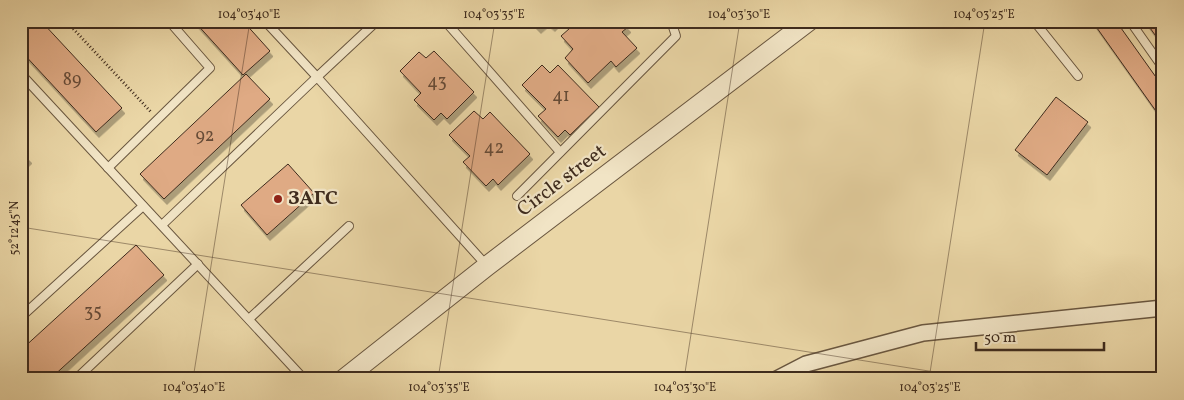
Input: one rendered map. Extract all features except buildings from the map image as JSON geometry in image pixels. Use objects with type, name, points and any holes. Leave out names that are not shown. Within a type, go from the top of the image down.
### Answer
[{"type":"street","name":"Circle street","points":[[344,379],[487,266],[809,21]]},
{"type":"street","points":[[777,379],[806,364],[923,332],[1163,308]]},
{"type":"lane","points":[[108,168],[210,68],[169,21]]},
{"type":"lane","points":[[265,21],[487,266]]},
{"type":"lane","points":[[162,225],[377,21]]},
{"type":"lane","points":[[445,21],[560,152]]},
{"type":"lane","points":[[517,196],[676,36],[670,21]]},
{"type":"lane","points":[[1034,21],[1078,76]]},
{"type":"lane","points":[[1130,21],[1163,68]]},
{"type":"lane","points":[[21,74],[304,379]]},
{"type":"lane","points":[[21,316],[143,206]]},
{"type":"lane","points":[[249,319],[349,226]]},
{"type":"lane","points":[[76,379],[198,264]]},
{"type":"path","points":[[66,21],[158,119]]},
{"type":"place","name":"ЗАГС","points":[[278,199]]}]
